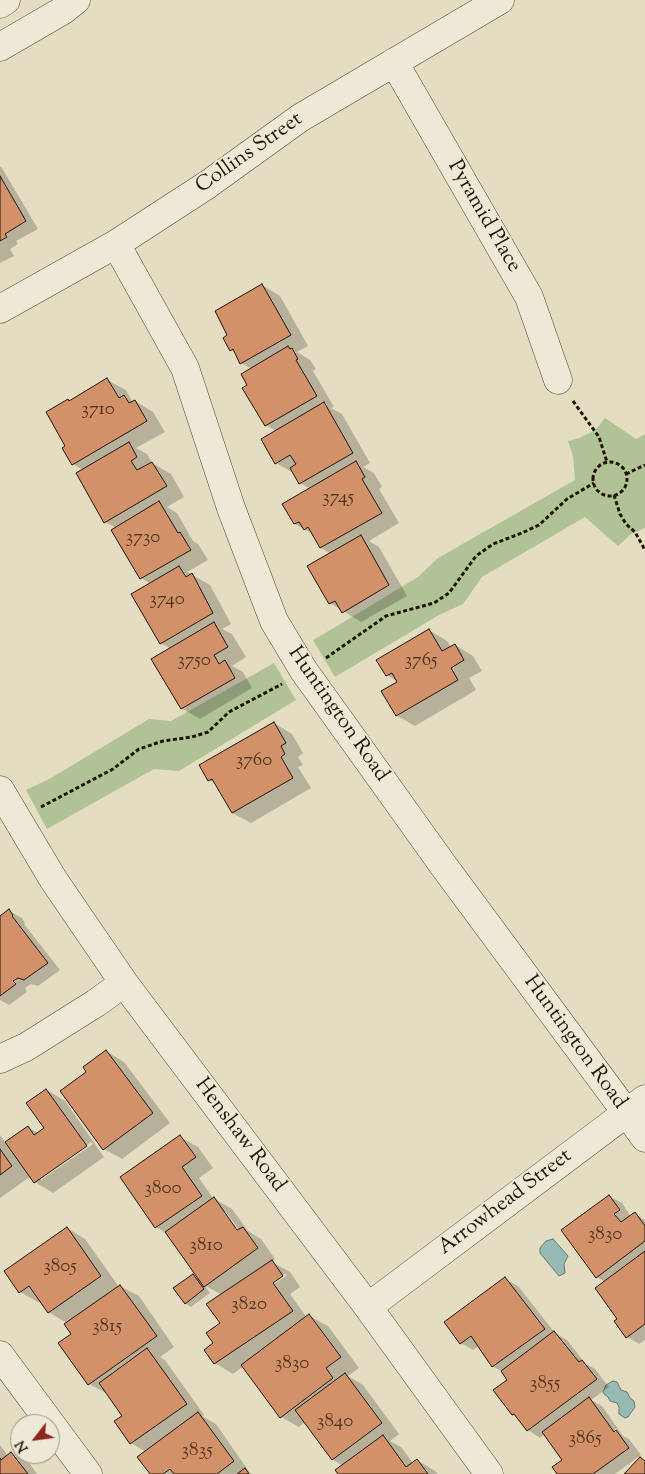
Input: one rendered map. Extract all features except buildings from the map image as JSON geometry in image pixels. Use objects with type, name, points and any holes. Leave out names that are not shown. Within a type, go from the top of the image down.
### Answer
[{"type":"street","points":[[0,4],[6,0]]},
{"type":"street","points":[[0,47],[76,0]]},
{"type":"street","name":"Collins Street","points":[[0,309],[116,244],[207,185],[300,118],[500,0]]},
{"type":"street","name":"Pyramid Place","points":[[394,62],[529,297],[558,380]]},
{"type":"street","name":"Huntington Road","points":[[116,244],[185,368],[231,508],[274,621],[304,671],[443,865],[635,1106],[645,1138]]},
{"type":"street","name":"Henshaw Road","points":[[0,790],[53,879],[124,983],[368,1307],[489,1474]]},
{"type":"street","points":[[0,1059],[26,1047],[124,983]]},
{"type":"street","name":"Arrowhead Street","points":[[368,1307],[635,1106]]},
{"type":"street","points":[[0,1354],[88,1474]]},
{"type":"path","points":[[558,380],[599,438],[607,462]]},
{"type":"path","points":[[607,462],[616,463],[626,474],[625,486],[622,491],[614,495],[606,495],[600,492],[593,478],[597,468],[607,462]]},
{"type":"path","points":[[626,474],[645,464]]},
{"type":"path","points":[[614,495],[623,519],[635,532],[645,550]]},
{"type":"green space","points":[[605,418],[636,439],[645,434],[645,528],[630,535],[618,546],[585,517],[482,577],[463,604],[439,615],[335,677],[313,640],[418,577],[438,558],[575,480],[573,456],[568,441],[590,433]]},
{"type":"green space","points":[[274,663],[296,700],[179,771],[154,769],[47,829],[26,790],[51,778],[149,719],[171,721]]},
{"type":"water","points":[[553,1239],[568,1256],[564,1264],[565,1273],[559,1276],[540,1253],[540,1248],[546,1241]]},
{"type":"water","points":[[613,1381],[617,1382],[621,1390],[627,1392],[634,1401],[635,1407],[628,1417],[625,1418],[619,1414],[617,1403],[610,1401],[603,1392],[606,1385]]}]
